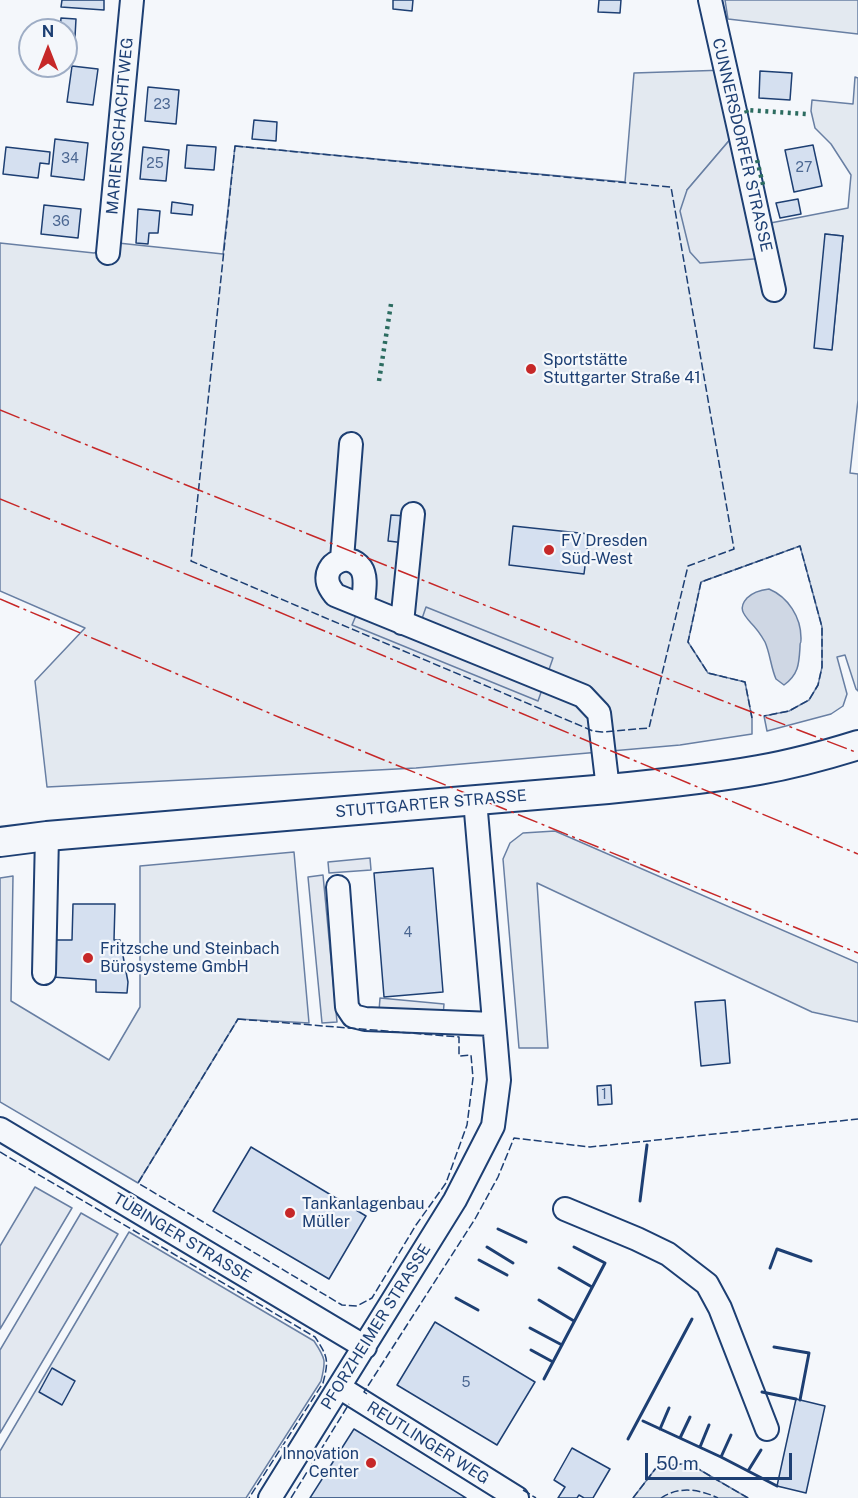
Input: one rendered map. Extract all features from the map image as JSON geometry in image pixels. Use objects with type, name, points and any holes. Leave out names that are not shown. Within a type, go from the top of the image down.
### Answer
[{"type":"main road","name":"STUTTGARTER STRASSE","points":[[0,842],[47,836],[685,781],[760,770],[819,757],[858,745]]},
{"type":"street","name":"MARIENSCHACHTWEG","points":[[108,253],[132,0]]},
{"type":"street","name":"CUNNERSDORFER STRASSE","points":[[710,0],[774,290]]},
{"type":"street","points":[[342,559],[351,444]]},
{"type":"street","points":[[402,622],[413,514]]},
{"type":"street","points":[[363,606],[362,569],[353,561],[342,559],[332,565],[327,574],[328,585],[335,595],[583,696],[599,713],[608,789]]},
{"type":"street","name":"PFORZHEIMER STRASSE","points":[[270,1498],[454,1200],[493,1126],[499,1080],[475,800]]},
{"type":"street","points":[[44,973],[47,836]]},
{"type":"street","points":[[338,887],[347,1007],[353,1016],[365,1019],[494,1024]]},
{"type":"street","name":"TÜBINGER STRASSE","points":[[0,1129],[365,1347]]},
{"type":"street","points":[[565,1209],[668,1254],[707,1284],[720,1308],[767,1429]]},
{"type":"street","name":"REUTLINGER WEG","points":[[339,1387],[517,1498]]},
{"type":"shaded area","points":[[725,0],[858,0],[858,34],[728,19]]},
{"type":"shaded area","points":[[726,70],[739,129],[687,190],[760,225],[848,208],[851,175],[831,144],[815,128],[811,111],[812,100],[853,104],[855,77],[858,78],[858,400],[850,473],[858,474],[858,691],[845,655],[837,657],[847,694],[843,706],[831,714],[767,731],[764,716],[789,711],[809,700],[818,685],[822,667],[822,627],[800,546],[701,582],[688,642],[708,673],[745,682],[752,718],[752,734],[680,745],[416,768],[47,787],[35,681],[85,628],[0,591],[0,243],[94,253],[118,243],[223,254],[235,146],[625,182],[634,73]],"holes":[[[825,234],[843,236],[832,349]]]},
{"type":"shaded area","points":[[739,129],[767,258],[700,263],[690,252],[680,211],[687,190]]},
{"type":"shaded area","points":[[769,589],[787,602],[799,623],[801,642],[797,668],[793,677],[784,685],[776,679],[765,642],[742,608],[749,596]]},
{"type":"shaded area","points":[[426,607],[553,658],[538,701],[352,625],[357,613],[416,636]]},
{"type":"shaded area","points":[[555,831],[858,963],[858,1022],[812,1012],[537,883],[548,1048],[519,1048],[503,859],[510,843],[523,833]]},
{"type":"shaded area","points":[[294,852],[309,1023],[238,1019],[138,1183],[0,1102],[0,878],[13,876],[11,1001],[109,1060],[140,1007],[140,866]]},
{"type":"shaded area","points":[[370,858],[371,870],[329,873],[328,862]]},
{"type":"shaded area","points":[[323,875],[337,1022],[322,1023],[308,877]]},
{"type":"shaded area","points":[[380,998],[444,1004],[443,1016],[379,1011]]},
{"type":"shaded area","points":[[35,1187],[72,1208],[0,1329],[0,1246]]},
{"type":"shaded area","points":[[81,1213],[118,1234],[0,1433],[0,1350]]},
{"type":"shaded area","points":[[129,1232],[314,1341],[324,1360],[321,1381],[246,1498],[0,1498],[0,1451]]},
{"type":"shaded area","points":[[688,1463],[748,1498],[633,1498],[656,1468]]},
{"type":"building","points":[[62,0],[104,0],[104,10],[61,7]]},
{"type":"building","points":[[393,0],[413,0],[412,11],[393,9]]},
{"type":"building","points":[[599,0],[621,0],[620,13],[598,12]]},
{"type":"building","points":[[78,67],[98,69],[93,105],[67,102],[70,78],[78,78]]},
{"type":"building","points":[[760,71],[792,73],[790,100],[759,98]]},
{"type":"building","points":[[148,87],[179,90],[176,124],[145,121]]},
{"type":"building","points":[[254,120],[277,122],[276,141],[252,139]]},
{"type":"building","points":[[55,139],[88,143],[84,180],[51,176]]},
{"type":"building","points":[[187,145],[216,147],[214,170],[185,168]]},
{"type":"building","points":[[813,145],[822,186],[794,192],[785,150]]},
{"type":"building","points":[[6,147],[50,152],[49,164],[40,163],[38,178],[3,174]]},
{"type":"building","points":[[143,147],[169,150],[166,181],[140,179]]},
{"type":"building","points":[[798,199],[801,214],[780,218],[776,203]]},
{"type":"building","points":[[172,202],[193,205],[192,215],[171,213]]},
{"type":"building","points":[[44,205],[81,209],[78,238],[41,234]]},
{"type":"building","points":[[138,209],[160,211],[158,233],[149,233],[148,244],[136,243]]},
{"type":"building","points":[[825,234],[843,236],[832,350],[814,348]]},
{"type":"building","points":[[391,515],[407,516],[405,543],[388,541]]},
{"type":"building","name":"FV Dresden Süd-West","points":[[513,526],[589,534],[584,574],[509,565]]},
{"type":"building","points":[[433,868],[443,992],[384,997],[374,873]]},
{"type":"building","name":"Fritzsche und Steinbach Bürosysteme GmbH","points":[[73,904],[115,904],[114,940],[120,940],[128,982],[127,993],[96,992],[96,980],[52,977],[53,940],[72,940]]},
{"type":"building","points":[[725,1000],[730,1063],[701,1066],[695,1002]]},
{"type":"building","points":[[611,1085],[612,1104],[598,1105],[597,1086]]},
{"type":"building","name":"Tankanlagenbau Müller","points":[[251,1147],[366,1216],[329,1279],[213,1211]]},
{"type":"building","points":[[435,1322],[535,1382],[497,1445],[397,1385]]},
{"type":"building","points":[[52,1368],[75,1381],[62,1405],[39,1392]]},
{"type":"building","points":[[796,1399],[825,1406],[806,1493],[777,1486]]},
{"type":"building","name":"Innovation Center","points":[[354,1429],[466,1498],[310,1498]]},
{"type":"building","points":[[572,1448],[610,1469],[593,1498],[584,1498],[579,1495],[577,1498],[558,1498],[565,1487],[554,1480]]},
{"type":"hedge","points":[[747,113],[746,110],[807,114]]},
{"type":"hedge","points":[[757,160],[764,189]]},
{"type":"hedge","points":[[379,381],[391,304]]},
{"type":"fence","points":[[235,146],[671,187],[734,549],[688,566],[649,728],[593,731],[191,561],[235,146]]},
{"type":"fence","points":[[752,718],[745,682],[708,673],[688,642],[701,582],[800,546],[822,627],[822,667],[818,685],[809,700],[789,711],[764,716]]},
{"type":"fence","points":[[238,1019],[459,1037],[459,1056],[471,1055],[473,1078],[467,1125],[446,1183],[416,1225],[372,1298],[357,1306],[342,1305],[138,1183],[238,1019]]},
{"type":"fence","points":[[367,1394],[364,1392],[475,1219],[498,1177],[514,1138],[590,1147],[858,1119]]},
{"type":"fence","points":[[0,1152],[315,1337],[326,1359],[323,1383],[249,1498]]},
{"type":"fence","points":[[291,1498],[349,1404]]},
{"type":"fence","points":[[633,1498],[656,1468],[688,1463],[748,1498]]},
{"type":"fence","points":[[523,1490],[536,1498]]},
{"type":"fence","points":[[661,1498],[682,1490],[704,1493],[718,1498]]},
{"type":"wall","points":[[640,1201],[647,1145]]},
{"type":"wall","points":[[498,1229],[526,1242]]},
{"type":"wall","points":[[487,1247],[513,1263]]},
{"type":"wall","points":[[544,1379],[605,1263],[574,1247]]},
{"type":"wall","points":[[770,1268],[777,1249],[811,1261]]},
{"type":"wall","points":[[479,1260],[507,1275]]},
{"type":"wall","points":[[559,1268],[592,1287]]},
{"type":"wall","points":[[456,1298],[478,1310]]},
{"type":"wall","points":[[539,1300],[574,1321]]},
{"type":"wall","points":[[628,1439],[692,1319]]},
{"type":"wall","points":[[530,1328],[562,1345]]},
{"type":"wall","points":[[774,1347],[809,1353],[800,1400]]},
{"type":"wall","points":[[531,1350],[553,1362]]},
{"type":"wall","points":[[762,1392],[796,1399]]},
{"type":"wall","points":[[660,1429],[669,1408]]},
{"type":"wall","points":[[680,1438],[690,1417]]},
{"type":"wall","points":[[643,1421],[777,1486]]},
{"type":"wall","points":[[700,1447],[709,1425]]},
{"type":"wall","points":[[721,1457],[731,1435]]},
{"type":"wall","points":[[748,1471],[761,1450]]},
{"type":"power","points":[[0,410],[718,699],[858,753]]},
{"type":"power","points":[[0,499],[255,602],[858,854]]},
{"type":"power","points":[[0,599],[281,718],[858,953]]},
{"type":"place","name":"Sportstätte Stuttgarter Straße 41","points":[[531,369]]},
{"type":"place","name":"FV Dresden Süd-West","points":[[549,550]]},
{"type":"place","name":"Fritzsche und Steinbach Bürosysteme GmbH","points":[[88,958]]},
{"type":"place","name":"Tankanlagenbau Müller","points":[[290,1213]]},
{"type":"place","name":"Innovation Center","points":[[371,1463]]}]
